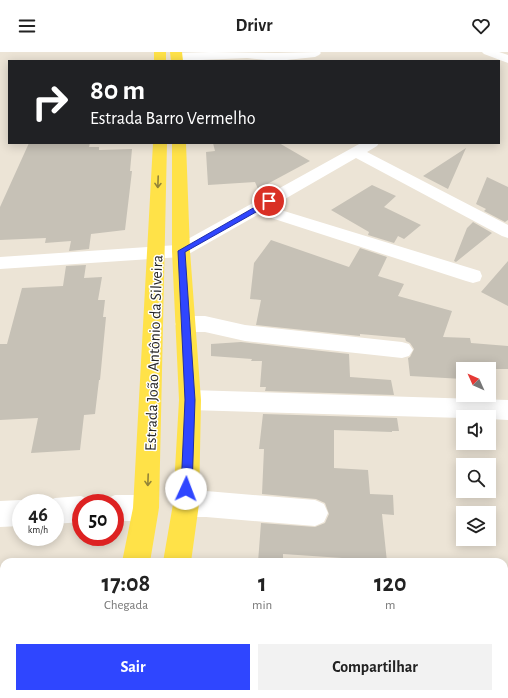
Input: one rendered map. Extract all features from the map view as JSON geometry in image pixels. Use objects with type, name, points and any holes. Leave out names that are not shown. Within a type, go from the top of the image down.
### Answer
[{"type":"main road","name":"Estrada João Antônio da Silveira","points":[[137,558],[146,508],[160,144]]},
{"type":"main road","name":"Estrada João Antônio da Silveira","points":[[178,558],[186,504],[190,400],[181,251],[179,144]]},
{"type":"street","points":[[488,52],[499,60]]},
{"type":"street","points":[[177,57],[247,54],[277,57],[314,53]]},
{"type":"street","points":[[0,263],[156,254],[181,251],[370,144]]},
{"type":"street","points":[[355,152],[508,232]]},
{"type":"street","points":[[257,208],[473,276]]},
{"type":"street","points":[[185,324],[205,324],[245,333],[402,350]]},
{"type":"street","points":[[190,400],[508,410]]},
{"type":"street","points":[[186,504],[206,504],[315,513]]},
{"type":"street","points":[[124,508],[146,508]]},
{"type":"street","points":[[0,514],[12,513]]},
{"type":"building","points":[[29,144],[90,144],[89,147],[99,147],[99,150],[132,149],[130,171],[132,171],[125,230],[91,234],[89,249],[69,251],[71,241],[45,243],[46,238],[0,240],[0,207]]},
{"type":"building","points":[[213,144],[281,144],[310,161],[258,189],[255,182],[208,185],[206,152],[215,151]]},
{"type":"building","points":[[466,148],[448,189],[423,176]]},
{"type":"building","points":[[487,177],[508,187],[508,220],[505,222],[484,211],[486,209],[476,204]]},
{"type":"building","points":[[372,185],[396,196],[384,207],[421,225],[404,239],[398,236],[394,243],[368,235],[369,232],[331,210]]},
{"type":"building","points":[[473,222],[492,233],[456,262],[454,261],[467,228]]},
{"type":"building","points":[[271,240],[349,267],[360,248],[387,257],[378,276],[404,284],[398,296],[452,311],[443,337],[470,338],[471,343],[508,346],[508,369],[496,369],[496,362],[456,362],[456,379],[410,376],[408,358],[414,349],[405,338],[360,334],[360,336],[256,325],[261,300],[250,299],[254,263]]},
{"type":"building","points":[[508,261],[508,306],[481,292]]},
{"type":"building","points":[[86,265],[84,278],[102,277],[98,300],[105,300],[103,317],[106,317],[95,414],[84,415],[80,450],[31,453],[38,418],[0,420],[0,344],[7,344],[22,288],[63,286],[66,266]]},
{"type":"building","points":[[241,342],[349,354],[350,377],[391,380],[394,395],[265,391],[266,387],[260,387],[262,361],[211,356],[211,344]]},
{"type":"building","points":[[263,414],[397,418],[399,431],[334,430],[334,468],[368,470],[370,494],[393,495],[394,515],[382,514],[387,558],[342,558],[283,554],[283,558],[258,558],[261,523],[315,527],[325,523],[329,514],[325,503],[316,499],[262,494],[264,449],[259,449]]},
{"type":"route","points":[[186,489],[190,400],[181,251],[269,201]]}]
